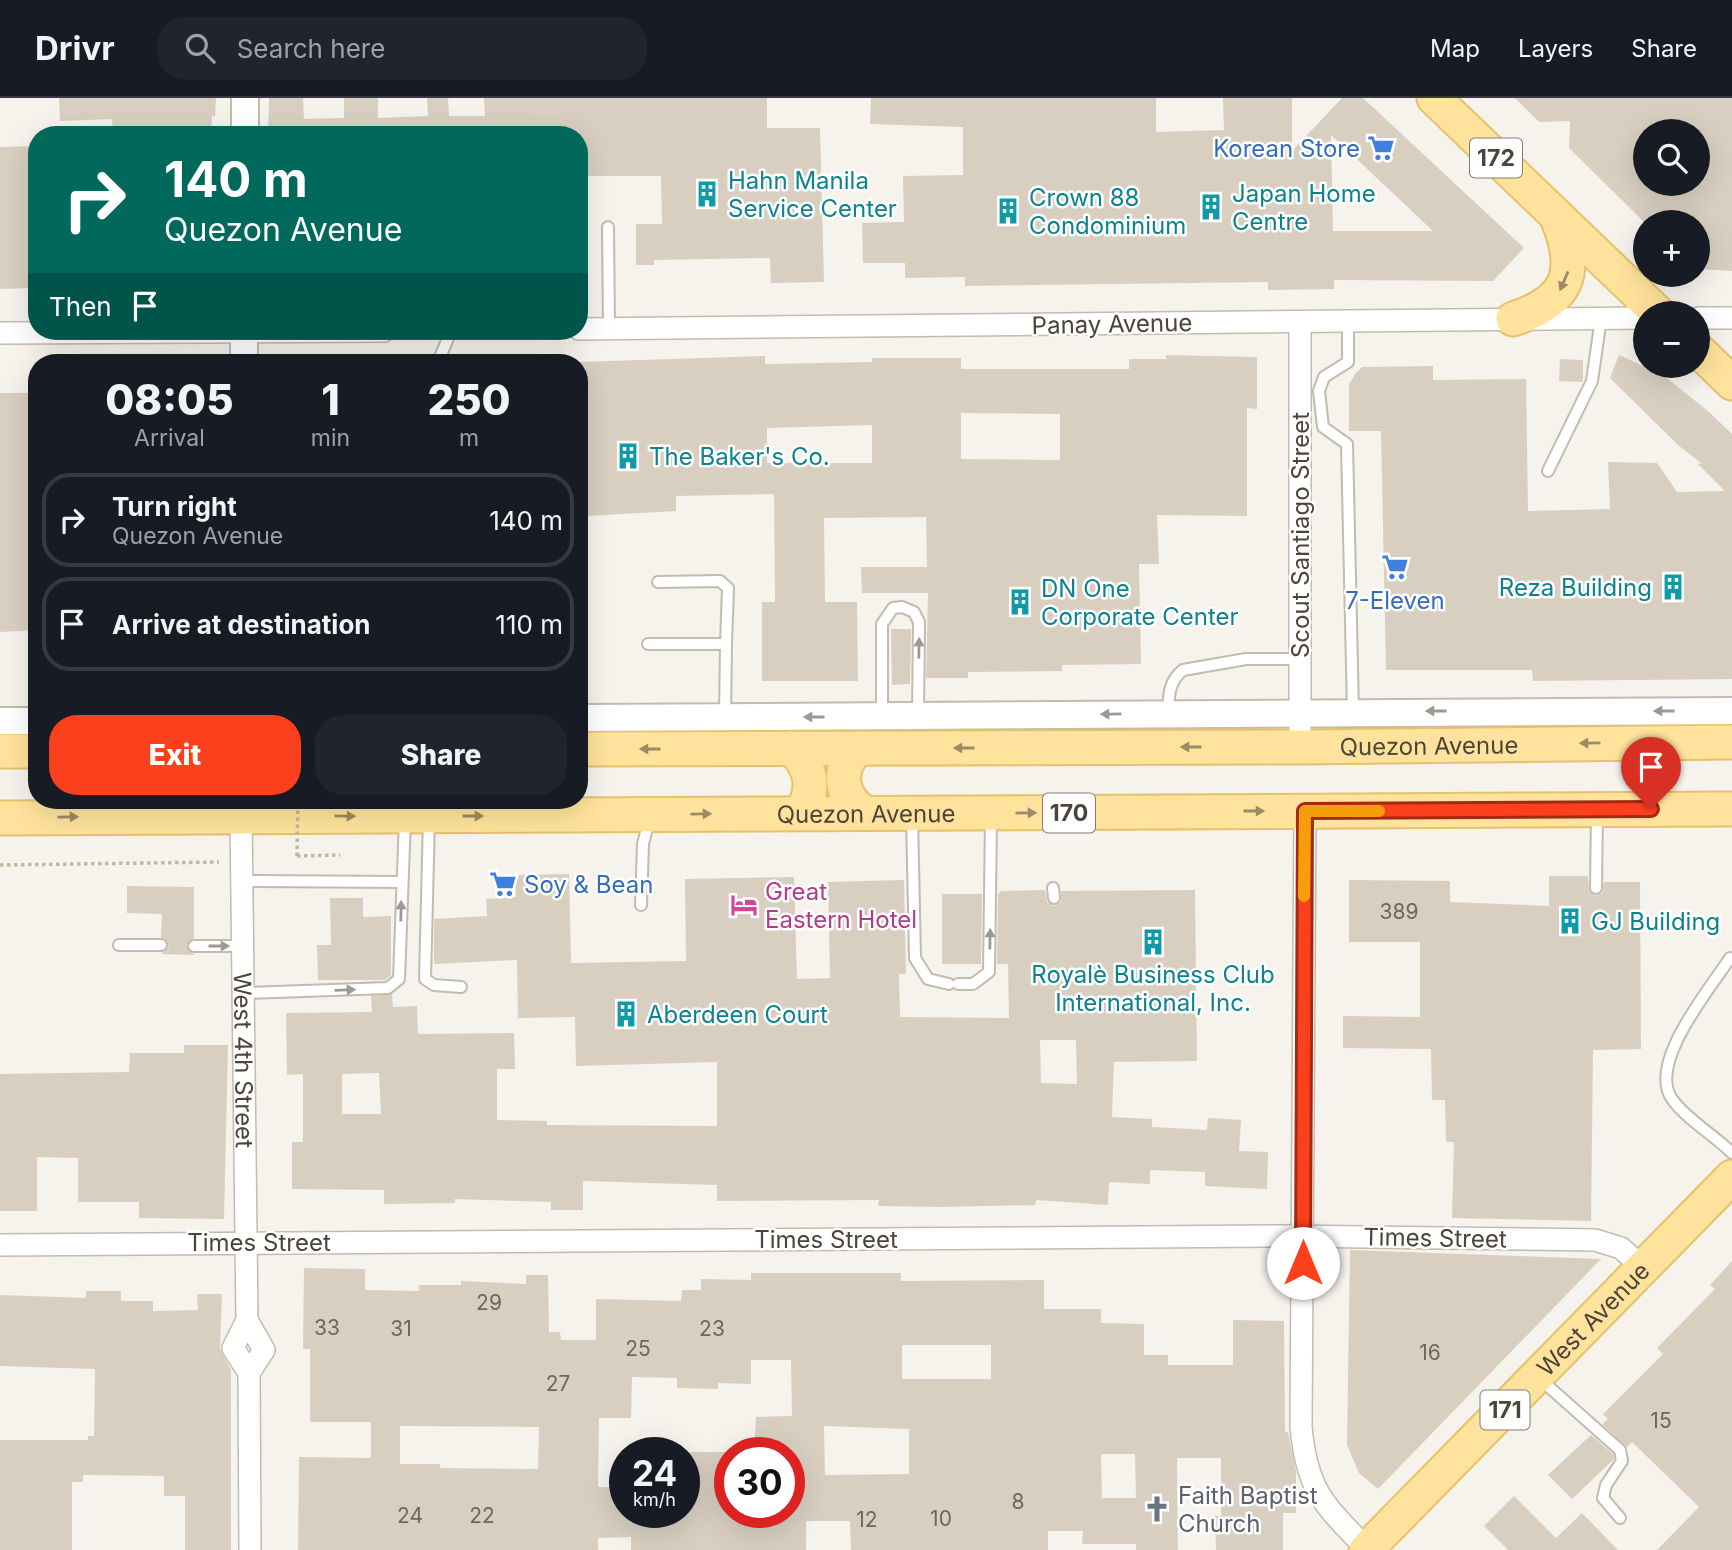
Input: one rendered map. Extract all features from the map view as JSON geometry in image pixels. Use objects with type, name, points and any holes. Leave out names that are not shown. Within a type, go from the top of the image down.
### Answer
[{"type":"main road","name":"172","points":[[1434,98],[1645,301]]},
{"type":"main road","points":[[1513,319],[1545,305],[1564,285],[1569,273],[1568,249],[1557,217]]},
{"type":"main road","points":[[1710,362],[1732,383]]},
{"type":"main road","name":"Quezon Avenue","points":[[588,749],[1300,747],[1732,741]]},
{"type":"main road","points":[[791,748],[806,763],[811,784],[801,813]]},
{"type":"main road","points":[[858,748],[850,756],[842,777],[848,798],[865,813]]},
{"type":"main road","points":[[0,751],[28,751]]},
{"type":"main road","name":"Quezon Avenue","points":[[263,809],[417,816],[1732,808]]},
{"type":"main road","name":"Quezon Avenue","points":[[0,818],[217,809]]},
{"type":"main road","name":"West Avenue","points":[[1367,1549],[1732,1177]]},
{"type":"street","points":[[245,98],[245,126]]},
{"type":"street","name":"Panay Avenue","points":[[588,329],[1633,318]]},
{"type":"street","points":[[1710,318],[1732,318]]},
{"type":"street","name":"Scout Santiago Street","points":[[1300,322],[1300,747]]},
{"type":"street","points":[[0,333],[28,333]]},
{"type":"street","name":"Quezon Avenue","points":[[588,718],[1353,711],[1732,711]]},
{"type":"street","points":[[0,721],[28,721]]},
{"type":"street","name":"West 4th Street","points":[[241,809],[247,1320],[233,1348],[249,1373],[250,1550]]},
{"type":"street","points":[[1305,811],[1304,1457],[1318,1497],[1367,1549]]},
{"type":"street","name":"Times Street","points":[[0,1245],[1303,1236],[1595,1240],[1621,1248],[1643,1268]]},
{"type":"lane","points":[[608,227],[609,329]]},
{"type":"lane","points":[[1548,471],[1592,381],[1601,318]]},
{"type":"lane","points":[[1348,321],[1348,362],[1324,377],[1319,403],[1323,427],[1347,444],[1353,711]]},
{"type":"lane","points":[[658,582],[720,581],[728,588],[725,718]]},
{"type":"lane","points":[[882,717],[883,624],[893,608],[902,607],[914,612],[919,622],[918,716]]},
{"type":"lane","points":[[648,644],[726,644]]},
{"type":"lane","points":[[1168,714],[1169,690],[1175,676],[1183,670],[1246,659],[1300,659]]},
{"type":"lane","points":[[1596,888],[1597,809]]},
{"type":"lane","points":[[912,813],[915,958],[928,979],[953,984],[974,984],[989,972],[991,814]]},
{"type":"lane","points":[[641,905],[643,844],[650,815]]},
{"type":"lane","points":[[244,993],[388,988],[399,979],[402,882],[417,816]]},
{"type":"lane","points":[[417,816],[425,979],[434,985],[461,987]]},
{"type":"lane","points":[[243,881],[402,882]]},
{"type":"lane","points":[[119,945],[161,945]]},
{"type":"lane","points":[[194,946],[243,946]]},
{"type":"lane","points":[[1730,958],[1672,1048],[1664,1079],[1672,1099],[1732,1153]]},
{"type":"lane","points":[[1538,1377],[1620,1450],[1622,1461],[1606,1485],[1603,1499],[1620,1518]]},
{"type":"path","points":[[298,809],[298,856],[340,855]]},
{"type":"path","points":[[0,865],[219,862]]},
{"type":"building","points":[[59,98],[216,98],[211,126],[112,126],[112,119],[60,121]]},
{"type":"building","points":[[269,98],[303,98],[304,119],[344,118],[344,98],[378,98],[378,118],[428,116],[427,98],[448,98],[449,116],[485,116],[484,98],[767,98],[767,128],[820,128],[824,282],[771,283],[770,258],[654,260],[654,265],[636,265],[636,224],[662,224],[661,176],[588,176],[588,126],[268,126]]},
{"type":"building","points":[[871,98],[1156,98],[1156,132],[1224,130],[1223,98],[1292,98],[1292,151],[1342,98],[1363,98],[1524,248],[1493,281],[1334,280],[1334,289],[1268,290],[1268,282],[965,286],[965,277],[905,278],[905,263],[863,263],[862,223],[904,222],[903,176],[963,175],[963,127],[870,124]],"holes":[[[1331,135],[1433,231],[1333,231]]]},
{"type":"building","points":[[1515,98],[1732,98],[1732,271],[1710,270],[1710,210],[1633,211],[1569,148],[1570,121],[1539,122]]},
{"type":"building","points":[[28,146],[28,288],[0,289],[0,147]]},
{"type":"building","points":[[1166,355],[1257,357],[1257,409],[1247,408],[1247,516],[1157,515],[1159,564],[1139,564],[1141,664],[1062,665],[1062,671],[968,672],[968,678],[926,678],[928,593],[862,593],[861,567],[927,567],[926,517],[824,518],[825,602],[857,602],[858,681],[762,681],[762,602],[775,602],[774,494],[676,496],[676,511],[588,516],[588,362],[765,356],[765,364],[872,362],[872,358],[961,358],[961,369],[1129,369],[1129,359],[1166,359]],"holes":[[[961,413],[1060,414],[1060,460],[961,459]],[[872,425],[872,463],[767,463],[767,428]]]},
{"type":"building","points":[[1619,355],[1633,361],[1633,378],[1667,378],[1732,434],[1732,679],[1533,681],[1532,670],[1386,670],[1381,431],[1349,431],[1349,384],[1356,373],[1362,367],[1433,366],[1433,380],[1526,379],[1528,511],[1610,509],[1608,462],[1657,463],[1677,492],[1725,491],[1697,463],[1702,464],[1678,445],[1610,378]]},
{"type":"building","points":[[1560,359],[1583,360],[1583,382],[1559,381]]},
{"type":"building","points":[[0,393],[28,393],[28,630],[0,632]]},
{"type":"building","points":[[891,629],[911,629],[910,684],[892,685]]},
{"type":"building","points":[[569,874],[571,963],[686,961],[685,879],[794,877],[797,979],[830,978],[828,882],[904,880],[906,974],[899,974],[900,1017],[1009,1018],[1008,964],[997,964],[998,894],[1001,891],[1045,890],[1047,902],[1054,906],[1061,902],[1061,891],[1195,890],[1197,1061],[1114,1062],[1112,1117],[1152,1119],[1152,1127],[1207,1130],[1208,1118],[1241,1120],[1239,1151],[1268,1152],[1267,1189],[1205,1186],[1205,1172],[1150,1170],[1150,1184],[1109,1182],[1108,1205],[1036,1200],[1035,1205],[941,1207],[878,1206],[879,1200],[717,1201],[717,1185],[583,1181],[583,1210],[551,1210],[551,1202],[455,1199],[455,1203],[384,1204],[384,1190],[292,1189],[292,1142],[303,1142],[303,1074],[287,1075],[286,1013],[372,1012],[371,996],[392,994],[393,1007],[417,1006],[418,1034],[514,1033],[515,1069],[497,1069],[497,1120],[547,1121],[547,1125],[717,1126],[717,1062],[576,1066],[575,1017],[518,1018],[517,960],[434,964],[434,919],[487,916],[486,899],[516,897],[515,875]],"holes":[[[1040,1040],[1076,1040],[1077,1084],[1041,1083]],[[379,1073],[381,1114],[342,1114],[342,1074]]]},
{"type":"building","points":[[1549,876],[1588,876],[1589,891],[1595,896],[1602,893],[1604,882],[1640,882],[1641,1049],[1593,1050],[1591,1221],[1452,1218],[1454,1142],[1446,1142],[1445,1100],[1432,1100],[1431,1049],[1343,1048],[1343,1016],[1420,1017],[1420,942],[1349,942],[1349,880],[1450,881],[1450,902],[1549,906]]},
{"type":"building","points":[[127,886],[194,887],[194,938],[186,945],[194,955],[161,954],[169,946],[161,937],[162,914],[127,913]]},
{"type":"building","points":[[942,894],[982,894],[981,964],[942,964]]},
{"type":"building","points":[[330,898],[363,898],[363,917],[391,916],[391,975],[385,980],[318,980],[317,945],[331,945]]},
{"type":"building","points":[[184,1045],[228,1045],[224,1219],[139,1218],[139,1202],[78,1202],[78,1158],[37,1157],[37,1211],[0,1211],[0,1074],[129,1072],[130,1053],[184,1053]]},
{"type":"building","points":[[1350,1250],[1601,1259],[1378,1489],[1359,1473],[1347,1445]]},
{"type":"building","points":[[1732,1261],[1732,1550],[1657,1550],[1699,1507],[1632,1442],[1627,1447],[1602,1424],[1608,1419],[1603,1414],[1663,1354],[1657,1348],[1715,1289],[1710,1285]]},
{"type":"building","points":[[304,1268],[365,1269],[365,1290],[419,1291],[419,1285],[461,1285],[461,1281],[526,1284],[526,1275],[548,1275],[549,1332],[560,1332],[561,1340],[596,1340],[596,1299],[681,1301],[682,1290],[701,1290],[701,1279],[751,1280],[751,1273],[901,1273],[901,1281],[1044,1280],[1044,1309],[1101,1309],[1101,1323],[1144,1324],[1144,1355],[1168,1355],[1168,1365],[1233,1365],[1233,1320],[1284,1321],[1285,1432],[1288,1432],[1296,1472],[1296,1513],[1283,1513],[1283,1550],[1216,1550],[1215,1516],[1221,1516],[1221,1458],[1177,1458],[1178,1550],[1136,1550],[1136,1544],[1082,1544],[1083,1531],[1048,1531],[1048,1550],[851,1550],[850,1521],[806,1521],[806,1550],[631,1550],[631,1537],[598,1538],[598,1550],[298,1550],[299,1457],[371,1458],[371,1422],[310,1422],[310,1349],[303,1349]],"holes":[[[902,1345],[991,1345],[991,1379],[902,1379]],[[751,1360],[791,1360],[792,1416],[756,1417],[755,1437],[805,1437],[805,1528],[714,1528],[714,1452],[700,1452],[700,1528],[609,1528],[609,1487],[598,1487],[599,1418],[631,1418],[632,1377],[677,1378],[677,1388],[718,1389],[718,1383],[751,1384]],[[400,1426],[539,1427],[538,1469],[440,1468],[440,1464],[400,1464]],[[824,1426],[909,1429],[909,1474],[825,1475]],[[1101,1454],[1135,1454],[1136,1498],[1102,1498]]]},
{"type":"building","points":[[86,1291],[121,1291],[121,1301],[153,1301],[153,1311],[198,1310],[197,1294],[222,1294],[220,1349],[231,1370],[231,1550],[185,1550],[185,1496],[164,1496],[164,1476],[83,1475],[83,1482],[72,1482],[72,1550],[0,1550],[0,1440],[88,1440],[88,1436],[94,1436],[95,1369],[0,1366],[0,1295],[86,1298]]},
{"type":"building","points":[[1591,1435],[1613,1454],[1614,1459],[1572,1499],[1548,1475]]},
{"type":"building","points":[[1514,1496],[1556,1538],[1582,1513],[1618,1550],[1508,1550],[1484,1526]]},
{"type":"slow traffic","points":[[1304,896],[1305,811],[1379,811]]},
{"type":"place","name":"Korean Store","points":[[1381,148]]},
{"type":"place","name":"Hahn Manila Service Center","points":[[707,194]]},
{"type":"place","name":"Japan Home Centre","points":[[1211,207]]},
{"type":"place","name":"Crown 88 Condominium","points":[[1008,211]]},
{"type":"place","name":"The Baker's Co.","points":[[628,456]]},
{"type":"place","name":"7-Eleven","points":[[1395,567]]},
{"type":"place","name":"Reza Building","points":[[1673,587]]},
{"type":"place","name":"DN One Corporate Center","points":[[1020,602]]},
{"type":"place","name":"Soy & Bean","points":[[503,884]]},
{"type":"place","name":"Great Eastern Hotel","points":[[744,905]]},
{"type":"place","name":"GJ Building","points":[[1570,921]]},
{"type":"place","name":"Royalè Business Club International, Inc.","points":[[1153,942]]},
{"type":"place","name":"Aberdeen Court","points":[[626,1014]]},
{"type":"place","name":"Faith Baptist Church","points":[[1157,1509]]},
{"type":"route","points":[[1303,1263],[1305,811],[1651,809]]}]
